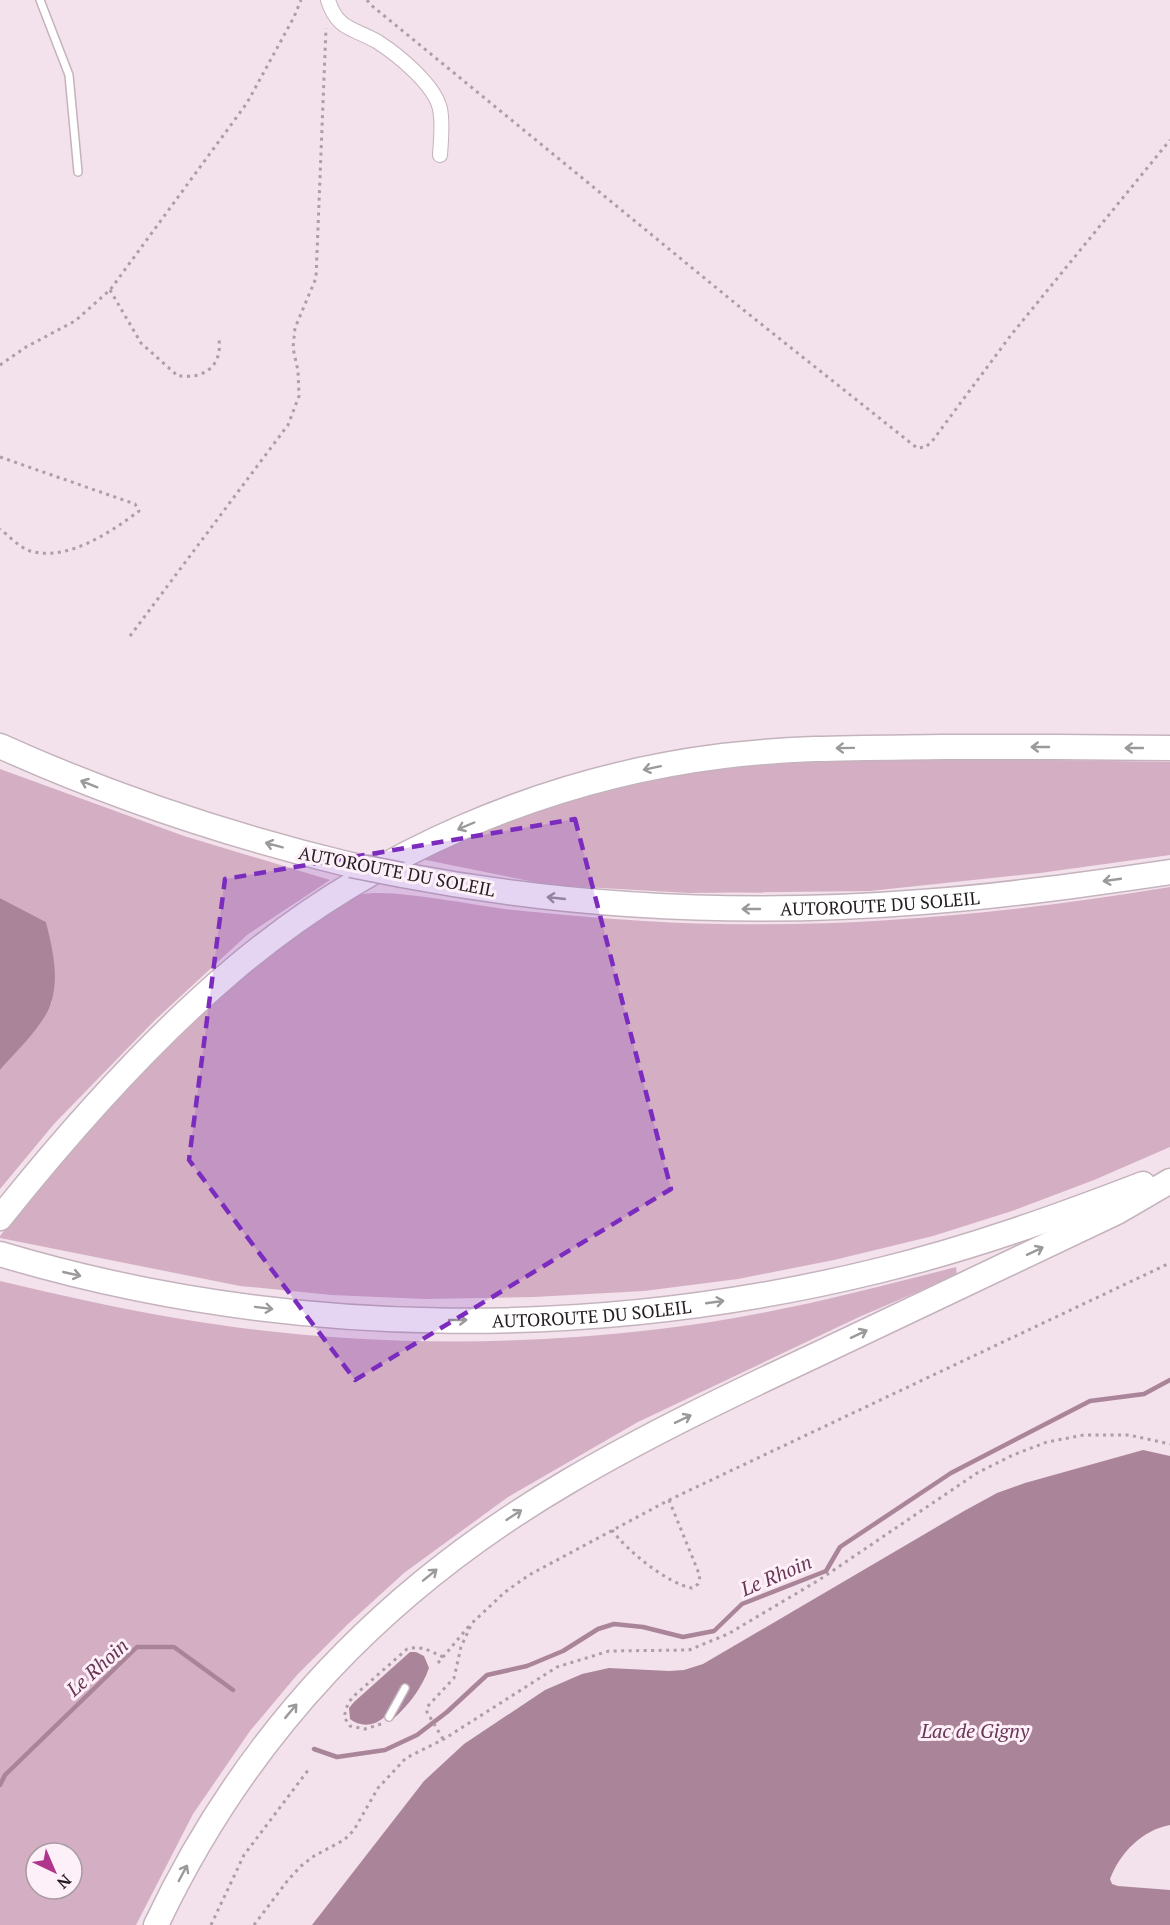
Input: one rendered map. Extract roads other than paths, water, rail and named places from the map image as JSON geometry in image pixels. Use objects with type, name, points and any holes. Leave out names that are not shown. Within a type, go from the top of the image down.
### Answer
[{"type":"highway","name":"AUTOROUTE DU SOLEIL","points":[[0,746],[100,788],[278,846],[351,865],[512,893],[688,908],[776,909],[952,900],[1170,872]]},
{"type":"highway","points":[[0,1218],[105,1095],[168,1030],[234,970],[306,915],[358,882],[436,840],[490,816],[556,792],[624,774],[693,760],[753,753],[853,748],[1170,748]]},
{"type":"highway","name":"AUTOROUTE DU SOLEIL","points":[[8,1257],[158,1292],[228,1304],[298,1312],[438,1320],[568,1317],[719,1302],[882,1270],[1028,1227],[1170,1173]]},
{"type":"highway","points":[[156,1925],[216,1815],[284,1718],[323,1674],[366,1632],[412,1590],[466,1548],[566,1482],[648,1437],[1117,1212],[1170,1181]]},
{"type":"street","points":[[330,6],[345,27],[378,42],[409,65],[433,94],[440,106],[442,131],[440,155]]},
{"type":"lane","points":[[40,0],[69,75],[78,172]]},
{"type":"lane","points":[[389,1717],[405,1688]]},
{"type":"water","points":[[0,898],[46,922],[54,961],[55,980],[52,1000],[44,1018],[0,1070]]},
{"type":"water","name":"Lac de Gigny","points":[[1143,1450],[1170,1456],[1170,1825],[1150,1832],[1133,1844],[1114,1869],[1110,1879],[1112,1884],[1118,1886],[1170,1890],[1170,1925],[312,1925],[424,1781],[464,1744],[545,1690],[582,1674],[609,1668],[669,1671],[684,1670],[703,1664],[997,1493]]},
{"type":"water","points":[[410,1652],[424,1656],[429,1668],[414,1696],[404,1708],[393,1719],[386,1715],[374,1723],[364,1725],[350,1719],[349,1708],[354,1702]]},
{"type":"waterway","name":"Le Rhoin","points":[[314,1749],[337,1757],[385,1750],[417,1735],[447,1712],[487,1675],[527,1666],[563,1651],[598,1629],[614,1624],[643,1627],[683,1637],[714,1631],[742,1604],[826,1571],[840,1547],[951,1473],[1090,1401],[1144,1394],[1170,1380]]},
{"type":"waterway","name":"Le Rhoin","points":[[0,1785],[5,1775],[137,1647],[174,1647],[233,1690]]}]
